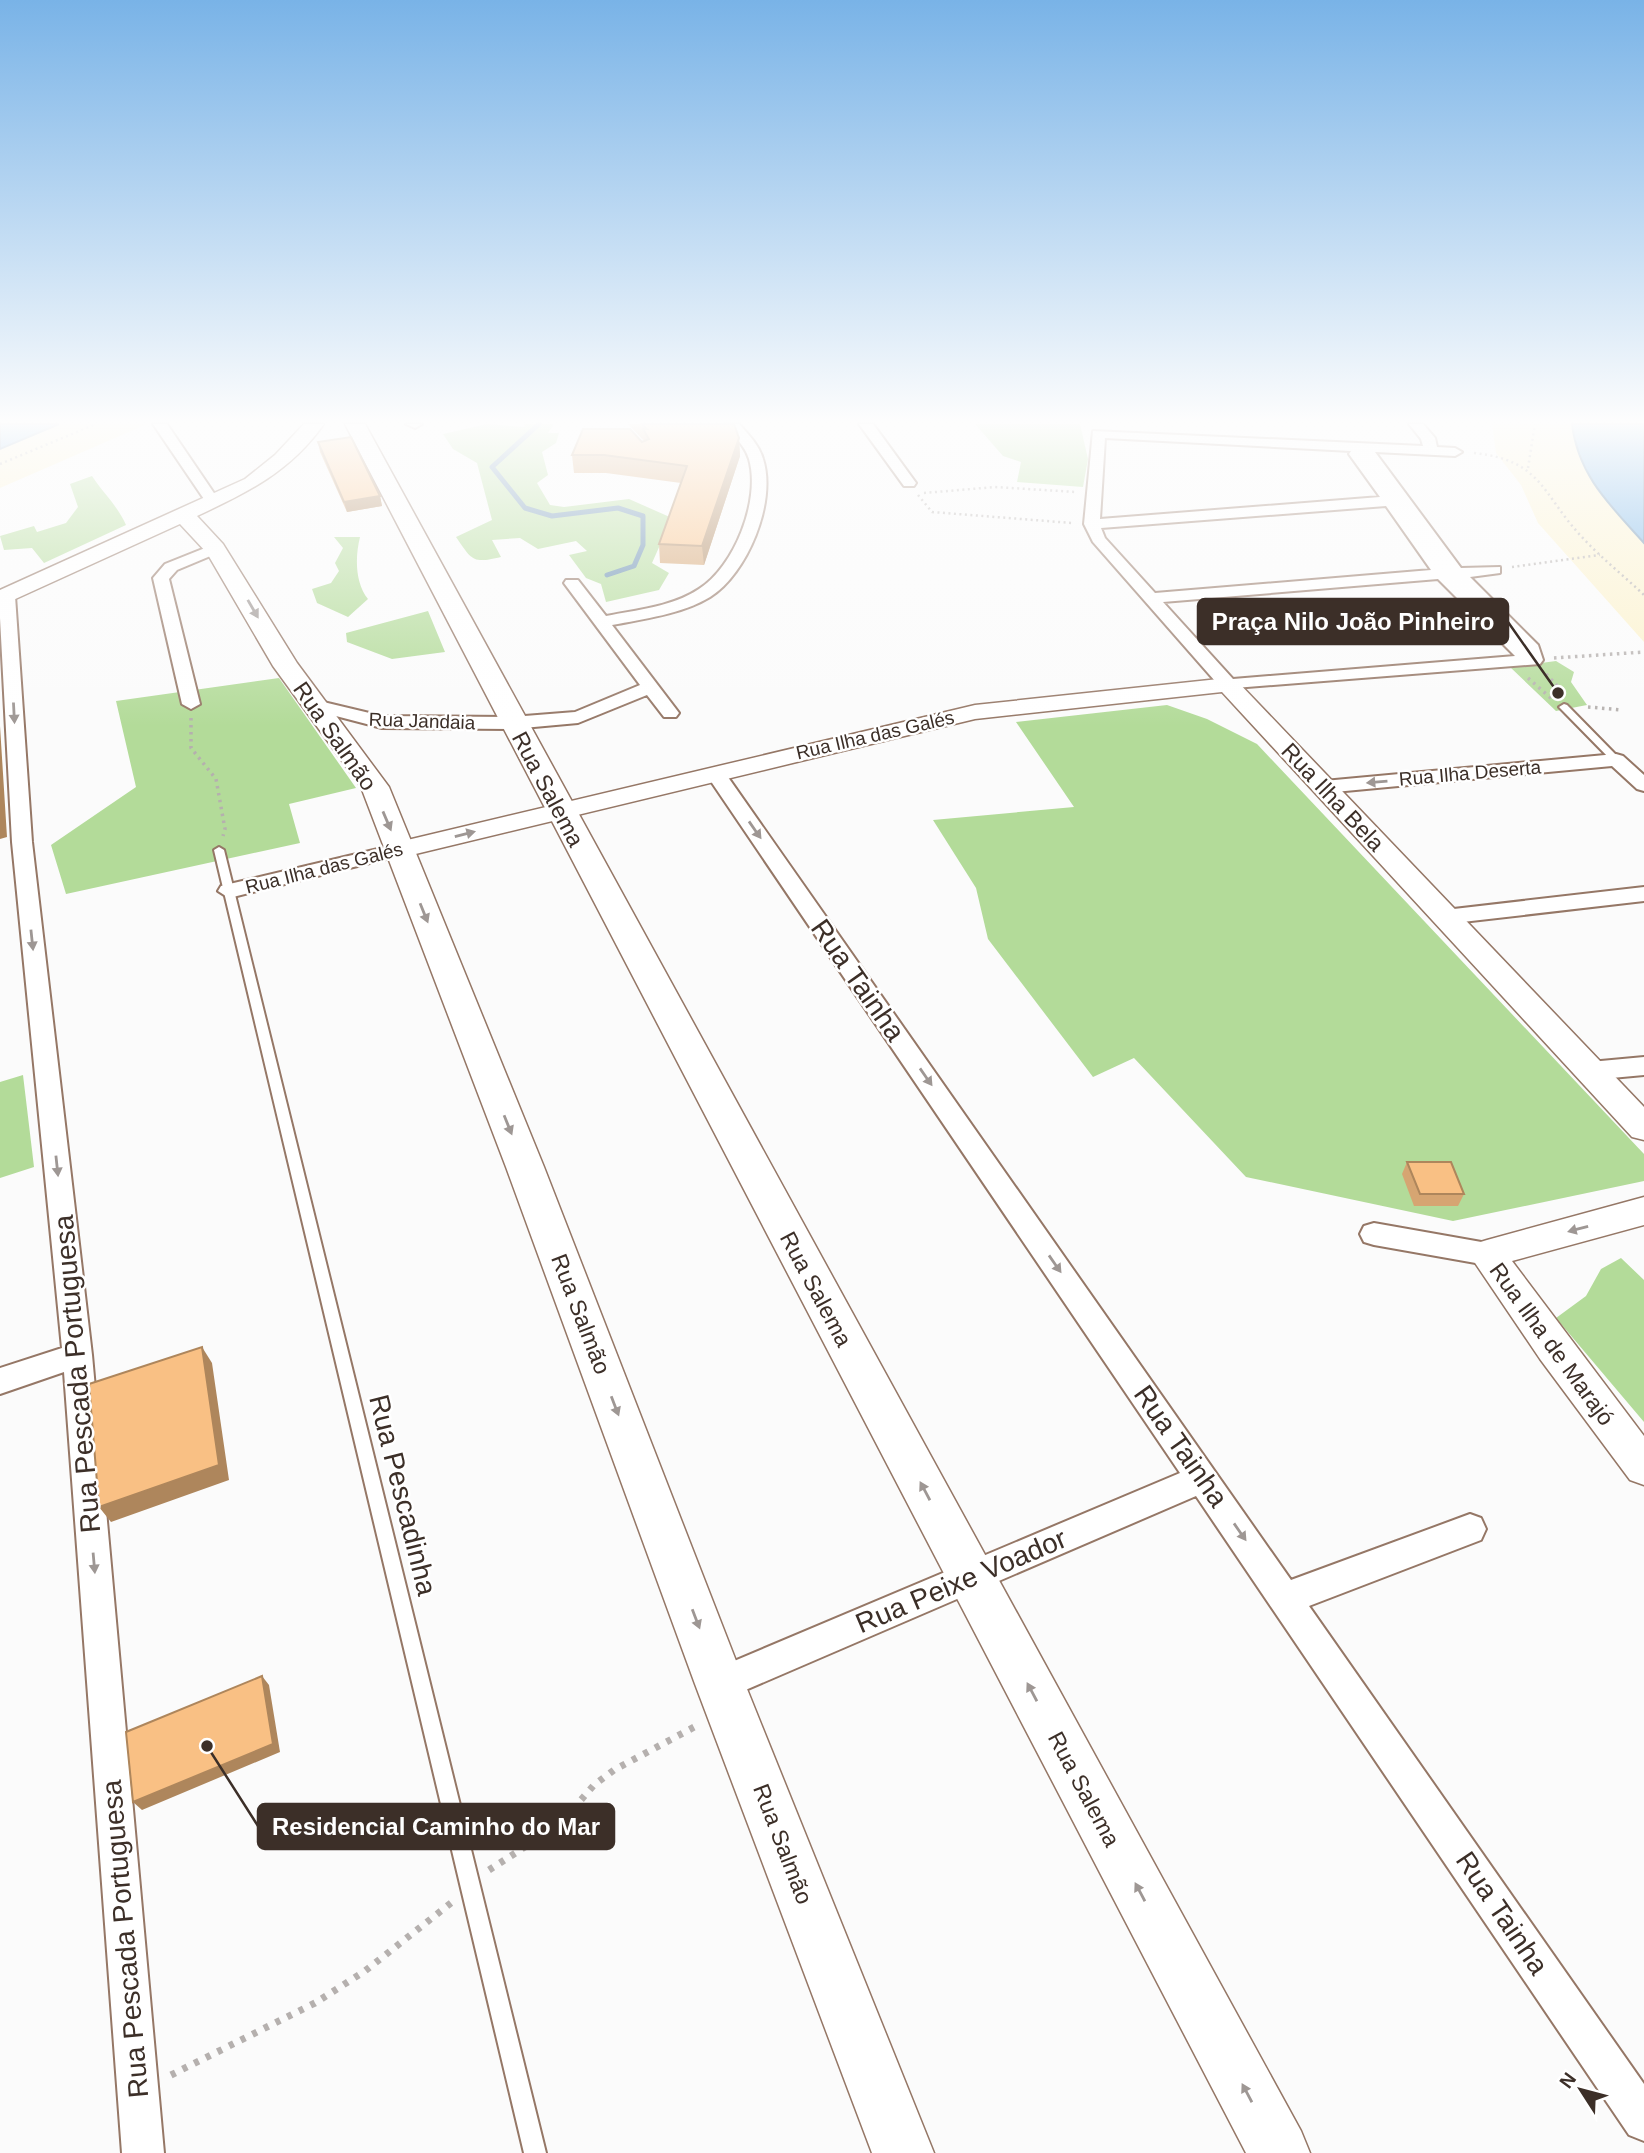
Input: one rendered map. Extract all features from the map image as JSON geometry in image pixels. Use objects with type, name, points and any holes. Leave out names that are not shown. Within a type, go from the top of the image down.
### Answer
[{"type":"main road","points":[[4,598],[165,524]]},
{"type":"main road","name":"Rua Salmão","points":[[192,524],[215,548],[285,664],[375,787],[525,1167],[726,1698],[903,2153]]},
{"type":"main road","name":"Rua Salema","points":[[408,524],[1279,2153]]},
{"type":"street","points":[[601,622],[672,609],[691,601],[719,583],[737,562],[749,539],[752,524]]},
{"type":"street","name":"Rua Ilha Bela","points":[[1092,524],[1098,539],[1228,685],[1644,1128]]},
{"type":"street","points":[[1414,524],[1450,573],[1516,650],[1534,660]]},
{"type":"street","points":[[191,704],[161,578],[171,567],[215,548]]},
{"type":"street","points":[[1150,598],[1494,570]]},
{"type":"street","points":[[572,583],[670,713]]},
{"type":"street","name":"Rua Pescada Portuguesa","points":[[4,598],[22,842],[77,1354],[143,2153]]},
{"type":"street","name":"Rua Ilha das Galés","points":[[229,891],[975,712],[1228,685],[1534,660]]},
{"type":"street","name":"Rua Jandaia","points":[[315,705],[383,722],[512,723],[579,717],[650,687]]},
{"type":"street","points":[[1616,760],[1644,785]]},
{"type":"street","name":"Rua Ilha Deserta","points":[[1324,787],[1616,760]]},
{"type":"street","name":"Rua Tainha","points":[[716,774],[1644,2120]]},
{"type":"street","points":[[1445,917],[1644,894]]},
{"type":"street","points":[[1590,1071],[1644,1066]]},
{"type":"street","points":[[1374,1234],[1487,1254],[1644,1211]]},
{"type":"street","name":"Rua Ilha de Marajó","points":[[1487,1254],[1553,1348],[1644,1467]]},
{"type":"street","points":[[0,1381],[77,1354]]},
{"type":"street","name":"Rua Peixe Voador","points":[[726,1698],[971,1577],[1203,1478]]},
{"type":"street","points":[[1286,1598],[1470,1530]]},
{"type":"lane","points":[[1564,707],[1616,760]]},
{"type":"lane","name":"Rua Pescadinha","points":[[219,850],[535,2153]]},
{"type":"path","points":[[1572,524],[1644,595]]},
{"type":"path","points":[[1494,570],[1600,555]]},
{"type":"path","points":[[1534,660],[1644,652]]},
{"type":"path","points":[[1514,662],[1538,690],[1564,707],[1622,710]]},
{"type":"path","points":[[191,704],[191,748],[216,779],[225,829],[219,850]]},
{"type":"path","points":[[138,2091],[325,1996],[365,1971],[448,1907],[469,1882],[559,1825],[594,1785],[614,1770],[687,1729],[726,1698]]},
{"type":"green space","points":[[61,524],[126,525],[44,563],[32,548],[4,550],[0,536],[34,526],[37,532]]},
{"type":"green space","points":[[483,524],[669,524],[652,563],[669,573],[659,590],[606,602],[601,584],[586,578],[569,555],[587,551],[576,541],[538,549],[520,538],[492,540],[501,557],[478,560],[470,555],[456,537]]},
{"type":"green space","points":[[334,537],[360,537],[357,570],[368,599],[348,617],[317,603],[312,589],[331,583],[339,571],[335,563],[343,548]]},
{"type":"green space","points":[[428,611],[445,652],[392,659],[347,642],[346,633]]},
{"type":"green space","points":[[1556,661],[1574,672],[1571,682],[1587,705],[1556,711],[1510,667]]},
{"type":"green space","points":[[279,678],[356,788],[289,804],[300,843],[66,894],[51,845],[136,787],[116,701]]},
{"type":"green space","points":[[1167,705],[1207,719],[1257,744],[1644,1154],[1644,1181],[1453,1221],[1246,1177],[1134,1058],[1093,1077],[988,939],[976,888],[933,820],[1074,807],[1016,722]]},
{"type":"green space","points":[[23,1075],[34,1167],[0,1178],[0,1082]]},
{"type":"green space","points":[[1621,1258],[1644,1280],[1644,1422],[1556,1318],[1586,1296],[1601,1269]]},
{"type":"sand","points":[[1539,524],[1627,524],[1644,543],[1644,642]]},
{"type":"water","points":[[1627,524],[1644,524],[1644,543]]},
{"type":"building","points":[[666,524],[709,524],[702,546],[659,544]]},
{"type":"building","points":[[1407,1162],[1451,1162],[1464,1194],[1420,1194]]},
{"type":"building","points":[[202,1347],[219,1465],[99,1507],[89,1384]]},
{"type":"building","points":[[262,1676],[273,1744],[133,1802],[126,1732]]},
{"type":"waterway","points":[[607,575],[634,566],[643,545],[643,524]]},
{"type":"place","name":"Praça Nilo João Pinheiro","points":[[1558,693]]},
{"type":"place","name":"Residencial Caminho do Mar","points":[[207,1746]]}]
